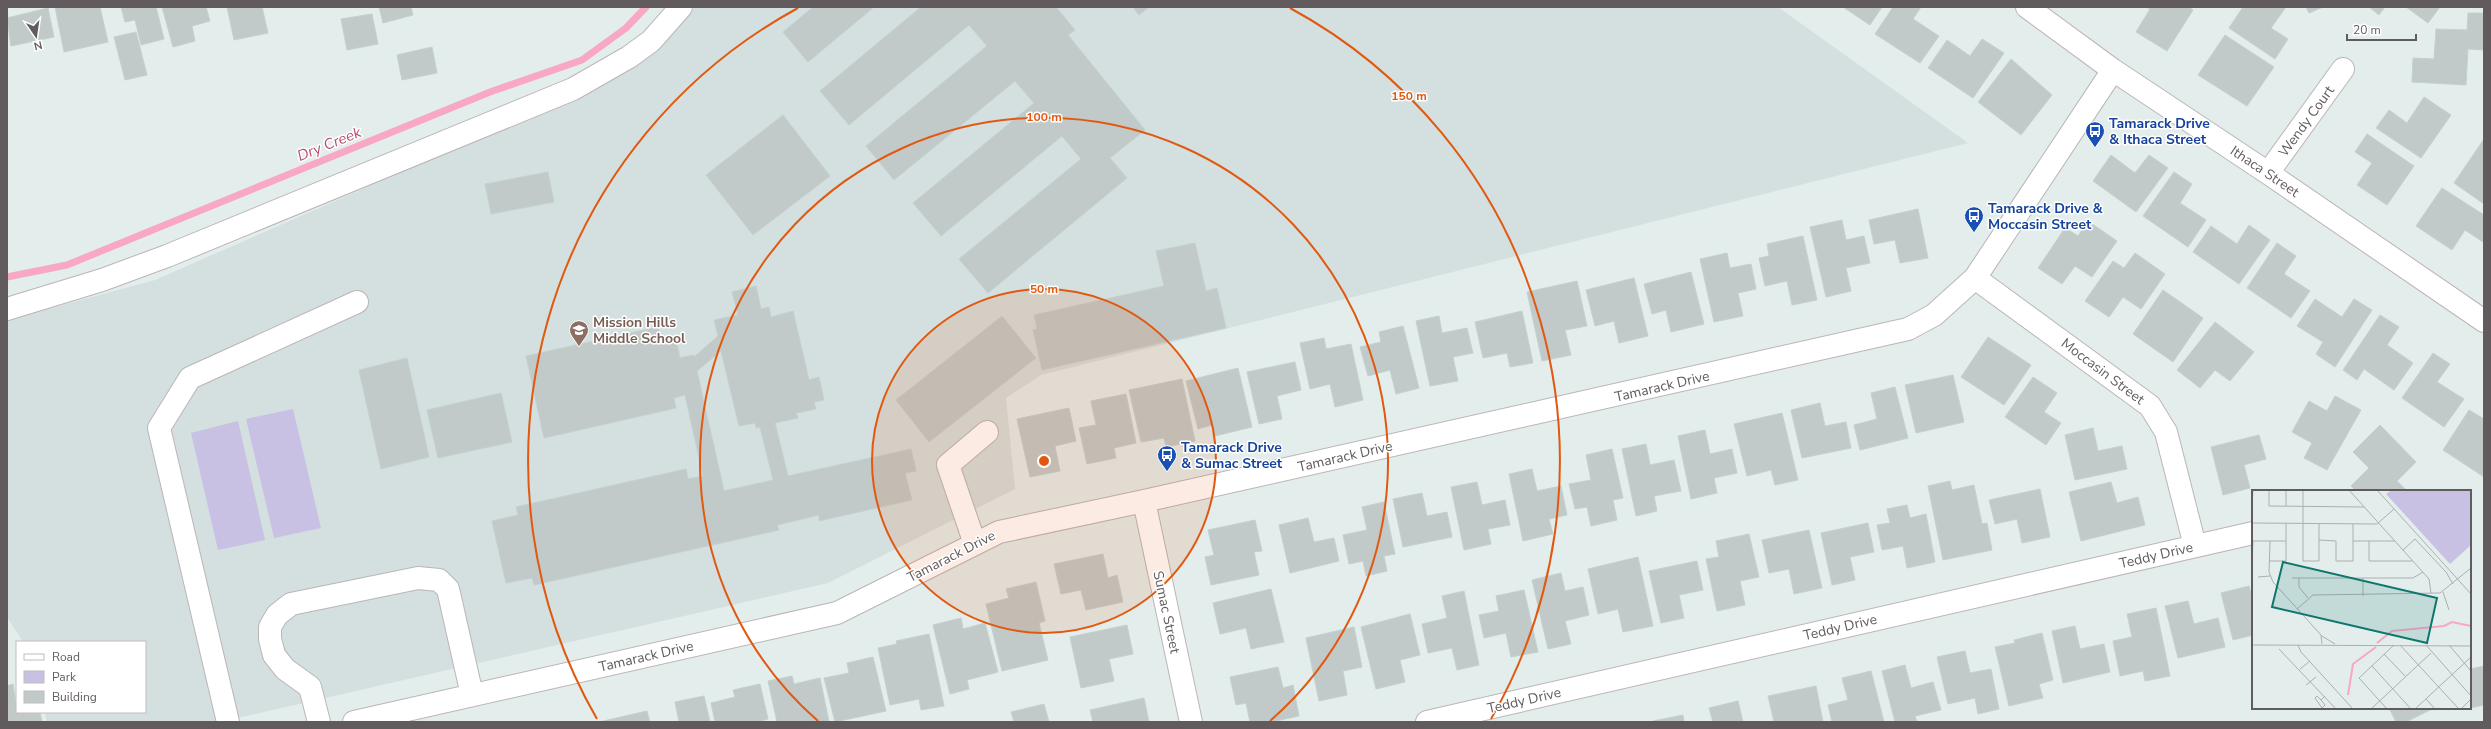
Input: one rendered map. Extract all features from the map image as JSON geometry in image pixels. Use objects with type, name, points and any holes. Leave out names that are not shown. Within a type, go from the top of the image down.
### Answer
[{"type":"street","points":[[7,309],[102,280],[166,256],[573,89],[629,57],[651,41],[682,7]]},
{"type":"street","name":"Ithaca Street","points":[[2027,7],[2052,14],[2113,70],[2268,173],[2484,321]]},
{"type":"street","name":"Wendy Court","points":[[2268,173],[2343,69]]},
{"type":"street","name":"Tamarack Drive","points":[[354,722],[837,613],[998,532],[1144,502],[1887,335],[1908,329],[1934,315],[1975,278],[2113,70]]},
{"type":"street","name":"Moccasin Street","points":[[1975,278],[2150,406],[2166,432],[2195,546]]},
{"type":"street","points":[[228,722],[158,428],[190,378],[357,302]]},
{"type":"street","points":[[974,544],[948,465],[987,432]]},
{"type":"street","name":"Sumac Street","points":[[1144,502],[1191,722]]},
{"type":"street","name":"Teddy Drive","points":[[1427,722],[2252,534]]},
{"type":"street","points":[[319,722],[310,687],[285,669],[274,655],[270,639],[270,627],[277,615],[291,604],[418,578],[439,580],[448,590],[472,695]]},
{"type":"shaded area","name":"Mission Hills Middle School","points":[[695,7],[1778,7],[1968,143],[1041,375],[1006,398],[1015,489],[828,583],[220,722],[47,722],[45,713],[146,713],[146,641],[22,641],[7,617],[7,320],[155,280],[616,78],[658,44]]},
{"type":"green space","points":[[293,409],[321,528],[274,538],[246,419]]},
{"type":"green space","points":[[238,421],[265,540],[218,550],[191,433]]},
{"type":"building","points":[[55,7],[100,7],[108,42],[64,52]]},
{"type":"building","points":[[121,7],[156,7],[164,39],[141,45],[135,20],[125,22]]},
{"type":"building","points":[[162,7],[206,7],[210,21],[192,26],[195,41],[173,47]]},
{"type":"building","points":[[227,7],[262,7],[268,33],[234,40]]},
{"type":"building","points":[[379,7],[411,7],[413,15],[383,23]]},
{"type":"building","points":[[813,7],[874,7],[808,62],[783,32]]},
{"type":"building","points":[[921,7],[1056,7],[1075,30],[1068,35],[1145,130],[1110,158],[1127,178],[988,293],[959,259],[1081,159],[1062,136],[941,236],[913,203],[1034,103],[1015,81],[894,180],[866,146],[987,46],[969,25],[849,125],[820,91]]},
{"type":"building","points":[[1133,7],[1149,7],[1139,15]]},
{"type":"building","points":[[1843,7],[1882,7],[1870,25]]},
{"type":"building","points":[[1893,7],[1921,7],[1913,19],[1939,36],[1920,63],[1875,34]]},
{"type":"building","points":[[2146,7],[2189,7],[2193,10],[2167,51],[2136,32],[2150,9]]},
{"type":"building","points":[[2243,7],[2286,7],[2271,28],[2288,39],[2275,59],[2229,28]]},
{"type":"building","points":[[2306,7],[2323,7],[2309,13]]},
{"type":"building","points":[[2369,7],[2385,7],[2379,15]]},
{"type":"building","points":[[2406,7],[2440,7],[2428,23]]},
{"type":"building","points":[[48,8],[54,37],[11,46],[7,18]]},
{"type":"building","points":[[2468,13],[2484,13],[2484,50],[2468,49],[2466,85],[2412,82],[2413,58],[2434,59],[2436,29],[2467,30]]},
{"type":"building","points":[[372,14],[378,44],[347,50],[341,19]]},
{"type":"building","points":[[136,32],[147,75],[125,80],[114,37]]},
{"type":"building","points":[[2225,35],[2274,67],[2247,106],[2198,75]]},
{"type":"building","points":[[1982,39],[2004,53],[1973,98],[1928,68],[1947,40],[1970,56]]},
{"type":"building","points":[[432,47],[437,73],[402,80],[397,55]]},
{"type":"building","points":[[2011,59],[2052,95],[2021,135],[1978,102]]},
{"type":"building","points":[[2424,97],[2451,115],[2421,158],[2376,128],[2389,110],[2407,123]]},
{"type":"building","points":[[783,115],[830,176],[753,235],[706,175]]},
{"type":"building","points":[[2367,134],[2414,166],[2387,205],[2357,185],[2372,163],[2355,152]]},
{"type":"building","points":[[2484,139],[2484,204],[2454,183]]},
{"type":"building","points":[[2111,155],[2135,173],[2149,155],[2168,168],[2136,212],[2093,181]]},
{"type":"building","points":[[548,172],[554,202],[491,214],[485,184]]},
{"type":"building","points":[[2174,172],[2192,184],[2180,203],[2206,220],[2188,247],[2143,216]]},
{"type":"building","points":[[2442,188],[2484,215],[2483,242],[2465,230],[2452,250],[2416,226]]},
{"type":"building","points":[[1918,209],[1928,258],[1900,263],[1895,240],[1874,244],[1869,220]]},
{"type":"building","points":[[1842,220],[1846,240],[1864,236],[1870,263],[1846,268],[1851,291],[1826,297],[1810,227]]},
{"type":"building","points":[[2088,221],[2117,241],[2092,277],[2075,266],[2062,284],[2038,268],[2065,228],[2078,236]]},
{"type":"building","points":[[2249,225],[2270,240],[2239,284],[2193,252],[2211,226],[2237,244]]},
{"type":"building","points":[[1803,236],[1817,300],[1792,305],[1787,281],[1765,286],[1759,258],[1769,256],[1767,244]]},
{"type":"building","points":[[1195,243],[1206,291],[1217,288],[1226,328],[1042,370],[1033,330],[1037,329],[1034,315],[1164,286],[1156,251]]},
{"type":"building","points":[[2277,243],[2296,256],[2284,274],[2310,291],[2291,318],[2247,288]]},
{"type":"building","points":[[1727,253],[1730,268],[1751,264],[1756,289],[1738,293],[1743,316],[1714,322],[1700,259]]},
{"type":"building","points":[[2135,253],[2165,274],[2141,309],[2123,297],[2109,317],[2085,301],[2113,261],[2124,268]]},
{"type":"building","points":[[1691,272],[1704,324],[1671,332],[1666,310],[1652,314],[1644,284]]},
{"type":"building","points":[[1634,278],[1648,336],[1619,343],[1614,321],[1595,326],[1586,290]]},
{"type":"building","points":[[1577,281],[1587,326],[1565,330],[1571,355],[1542,361],[1527,292]]},
{"type":"building","points":[[756,286],[761,309],[769,307],[771,317],[793,311],[809,380],[819,377],[824,400],[814,402],[816,409],[796,413],[798,418],[775,423],[788,476],[911,449],[916,471],[905,473],[912,500],[819,521],[819,515],[777,525],[779,530],[534,585],[532,578],[506,583],[492,521],[518,515],[516,507],[686,469],[688,479],[703,476],[685,395],[674,398],[676,408],[544,438],[526,356],[658,327],[662,341],[676,339],[680,358],[693,355],[694,357],[718,336],[714,320],[738,315],[732,292]],"holes":[[[721,351],[739,426],[755,423],[756,428],[760,427],[773,480],[724,491],[697,371]]]},
{"type":"building","points":[[2163,290],[2203,318],[2173,362],[2133,334]]},
{"type":"building","points":[[2315,299],[2342,317],[2354,299],[2372,310],[2335,367],[2316,354],[2323,342],[2297,326]]},
{"type":"building","points":[[1522,311],[1533,363],[1510,367],[1507,353],[1483,358],[1475,322]]},
{"type":"building","points":[[2380,315],[2399,327],[2387,345],[2413,363],[2394,390],[2364,369],[2357,380],[2343,370]]},
{"type":"building","points":[[1002,316],[1036,358],[929,442],[896,400]]},
{"type":"building","points":[[1439,316],[1442,333],[1467,328],[1473,353],[1453,357],[1458,381],[1430,386],[1416,321]]},
{"type":"building","points":[[2215,322],[2254,352],[2230,381],[2215,370],[2200,388],[2177,370]]},
{"type":"building","points":[[1403,326],[1419,388],[1396,394],[1390,370],[1368,376],[1360,347],[1381,342],[1379,332]]},
{"type":"building","points":[[1988,337],[2031,365],[2004,405],[1961,377]]},
{"type":"building","points":[[1324,338],[1326,349],[1351,344],[1363,400],[1335,407],[1330,384],[1310,389],[1300,343]]},
{"type":"building","points":[[2433,353],[2450,364],[2437,382],[2464,399],[2444,427],[2402,398]]},
{"type":"building","points":[[407,358],[429,457],[381,469],[359,370]]},
{"type":"building","points":[[1295,362],[1301,390],[1277,396],[1282,419],[1259,424],[1247,372]]},
{"type":"building","points":[[1238,368],[1252,427],[1215,436],[1212,425],[1198,429],[1186,381]]},
{"type":"building","points":[[1953,375],[1964,422],[1916,433],[1905,385]]},
{"type":"building","points":[[2033,377],[2057,393],[2044,412],[2061,423],[2046,445],[2005,417]]},
{"type":"building","points":[[1182,379],[1195,441],[1166,447],[1164,438],[1141,442],[1129,390]]},
{"type":"building","points":[[1895,387],[1908,438],[1860,450],[1854,425],[1877,419],[1871,393]]},
{"type":"building","points":[[501,393],[512,442],[438,458],[427,410]]},
{"type":"building","points":[[1126,394],[1136,443],[1114,448],[1116,458],[1087,464],[1079,428],[1096,425],[1091,401]]},
{"type":"building","points":[[2335,396],[2361,410],[2327,470],[2304,458],[2312,443],[2292,432],[2309,401],[2327,411]]},
{"type":"building","points":[[1820,403],[1825,426],[1846,422],[1851,448],[1802,458],[1791,410]]},
{"type":"building","points":[[1069,408],[1076,441],[1055,446],[1060,471],[1030,477],[1017,419]]},
{"type":"building","points":[[2469,410],[2484,419],[2484,477],[2443,450]]},
{"type":"building","points":[[1782,413],[1798,480],[1775,485],[1771,470],[1747,476],[1734,424]]},
{"type":"building","points":[[2380,425],[2416,462],[2397,481],[2405,489],[2355,490],[2351,486],[2369,468],[2353,452]]},
{"type":"building","points":[[2093,428],[2098,451],[2122,446],[2127,469],[2075,480],[2065,435]]},
{"type":"building","points":[[1705,430],[1710,454],[1732,449],[1737,473],[1714,478],[1717,493],[1691,499],[1678,436]]},
{"type":"building","points":[[2259,435],[2266,459],[2244,465],[2250,488],[2223,495],[2211,447]]},
{"type":"building","points":[[1646,444],[1650,465],[1674,460],[1681,491],[1654,496],[1657,511],[1636,516],[1622,449]]},
{"type":"building","points":[[1612,449],[1623,498],[1613,500],[1617,520],[1591,526],[1587,507],[1575,509],[1569,484],[1591,480],[1586,455]]},
{"type":"building","points":[[1532,469],[1537,491],[1561,486],[1567,515],[1549,519],[1553,534],[1523,541],[1509,474]]},
{"type":"building","points":[[1950,481],[1952,490],[1974,485],[1982,524],[1987,523],[1992,550],[1943,560],[1928,486]]},
{"type":"building","points":[[1477,482],[1482,505],[1505,500],[1510,525],[1488,529],[1491,544],[1464,550],[1451,487]]},
{"type":"building","points":[[2111,482],[2117,503],[2138,497],[2145,525],[2081,541],[2069,492]]},
{"type":"building","points":[[2040,489],[2050,537],[2022,543],[2017,519],[1995,524],[1989,500]]},
{"type":"building","points":[[1422,493],[1427,516],[1447,512],[1452,537],[1403,547],[1393,499]]},
{"type":"building","points":[[1384,502],[1395,554],[1384,556],[1387,571],[1366,576],[1363,561],[1349,564],[1343,535],[1367,530],[1362,507]]},
{"type":"building","points":[[1907,505],[1910,518],[1926,514],[1935,562],[1907,568],[1903,546],[1882,550],[1877,525],[1890,523],[1887,509]]},
{"type":"building","points":[[1308,518],[1314,542],[1334,538],[1339,561],[1290,573],[1279,525]]},
{"type":"building","points":[[1255,520],[1262,551],[1254,552],[1259,575],[1211,585],[1205,557],[1214,555],[1208,530]]},
{"type":"building","points":[[1868,523],[1874,552],[1850,557],[1855,580],[1832,585],[1821,533]]},
{"type":"building","points":[[1809,530],[1822,588],[1794,594],[1789,569],[1769,573],[1762,540]]},
{"type":"building","points":[[1749,534],[1759,577],[1740,581],[1745,605],[1717,611],[1706,559],[1719,557],[1716,541]]},
{"type":"building","points":[[1103,554],[1108,578],[1117,575],[1123,602],[1086,610],[1081,590],[1061,594],[1054,564]]},
{"type":"building","points":[[1638,557],[1653,626],[1623,632],[1618,609],[1598,614],[1588,569]]},
{"type":"building","points":[[1697,561],[1703,590],[1679,595],[1684,618],[1661,623],[1649,571]]},
{"type":"building","points":[[1561,573],[1565,591],[1583,587],[1589,615],[1565,621],[1571,644],[1548,649],[1532,580]]},
{"type":"building","points":[[1036,582],[1045,621],[1039,623],[1048,660],[1002,671],[986,604],[1009,598],[1006,589]]},
{"type":"building","points":[[2249,586],[2252,597],[2252,635],[2233,640],[2221,593]]},
{"type":"building","points":[[1271,589],[1284,642],[1251,649],[1246,628],[1220,634],[1213,603]]},
{"type":"building","points":[[1524,590],[1538,652],[1511,657],[1506,633],[1484,638],[1479,615],[1499,611],[1496,596]]},
{"type":"building","points":[[1464,591],[1479,665],[1457,670],[1452,648],[1428,653],[1422,624],[1447,618],[1442,596]]},
{"type":"building","points":[[2188,601],[2194,624],[2218,618],[2225,647],[2178,658],[2165,606]]},
{"type":"building","points":[[2156,608],[2170,676],[2145,681],[2143,671],[2120,676],[2113,641],[2132,637],[2127,614]]},
{"type":"building","points":[[1410,614],[1420,655],[1400,660],[1405,682],[1376,689],[1361,627]]},
{"type":"building","points":[[961,618],[963,629],[985,623],[998,672],[967,680],[969,689],[950,694],[933,625]]},
{"type":"building","points":[[1127,625],[1133,654],[1109,659],[1114,681],[1081,688],[1070,637]]},
{"type":"building","points":[[2075,626],[2080,649],[2104,644],[2110,672],[2063,683],[2052,631]]},
{"type":"building","points":[[1354,627],[1362,667],[1343,671],[1347,695],[1319,701],[1306,638]]},
{"type":"building","points":[[2042,633],[2053,680],[2039,684],[2043,698],[2009,706],[1995,647],[2015,643],[2014,640]]},
{"type":"building","points":[[929,634],[944,706],[921,710],[919,699],[890,705],[878,648],[897,644],[896,641]]},
{"type":"building","points":[[1965,651],[1970,673],[1991,669],[1999,709],[1978,714],[1975,698],[1948,704],[1937,657]]},
{"type":"building","points":[[873,657],[886,711],[835,722],[824,678],[849,673],[847,663]]},
{"type":"building","points":[[1905,665],[1911,688],[1933,682],[1941,710],[1915,716],[1917,722],[1895,722],[1882,671]]},
{"type":"building","points":[[2484,666],[2484,705],[2471,708],[2471,669]]},
{"type":"building","points":[[1278,667],[1283,688],[1293,685],[1299,716],[1271,722],[1250,722],[1246,703],[1236,705],[1230,677]]},
{"type":"building","points":[[1871,671],[1884,722],[1832,722],[1828,705],[1848,700],[1842,678]]},
{"type":"building","points":[[792,676],[794,684],[820,678],[829,722],[777,722],[768,681]]},
{"type":"building","points":[[13,684],[16,713],[40,713],[42,722],[7,722],[7,686]]},
{"type":"building","points":[[760,684],[768,719],[756,722],[715,722],[711,703],[735,697],[733,690]]},
{"type":"building","points":[[1816,686],[1823,722],[1774,722],[1768,696]]},
{"type":"building","points":[[704,696],[710,722],[679,722],[675,702]]},
{"type":"building","points":[[1144,698],[1149,722],[1093,722],[1090,710]]},
{"type":"building","points":[[1738,701],[1743,722],[1713,722],[1709,708]]},
{"type":"building","points":[[1044,704],[1049,722],[1014,722],[1011,712]]},
{"type":"building","points":[[2390,709],[2432,709],[2406,722],[2396,722]]},
{"type":"building","points":[[647,711],[650,722],[599,722]]},
{"type":"building","points":[[1683,715],[1684,722],[1653,722],[1653,721]]},
{"type":"waterway","name":"Dry Creek","points":[[7,277],[67,265],[490,92],[582,60],[626,28],[646,7]]},
{"type":"place","name":"Tamarack Drive & Ithaca Street","points":[[2095,148]]},
{"type":"place","name":"Tamarack Drive & Moccasin Street","points":[[1974,233]]},
{"type":"place","name":"Mission Hills Middle School","points":[[579,347]]},
{"type":"place","name":"Tamarack Drive & Sumac Street","points":[[1167,472]]}]
